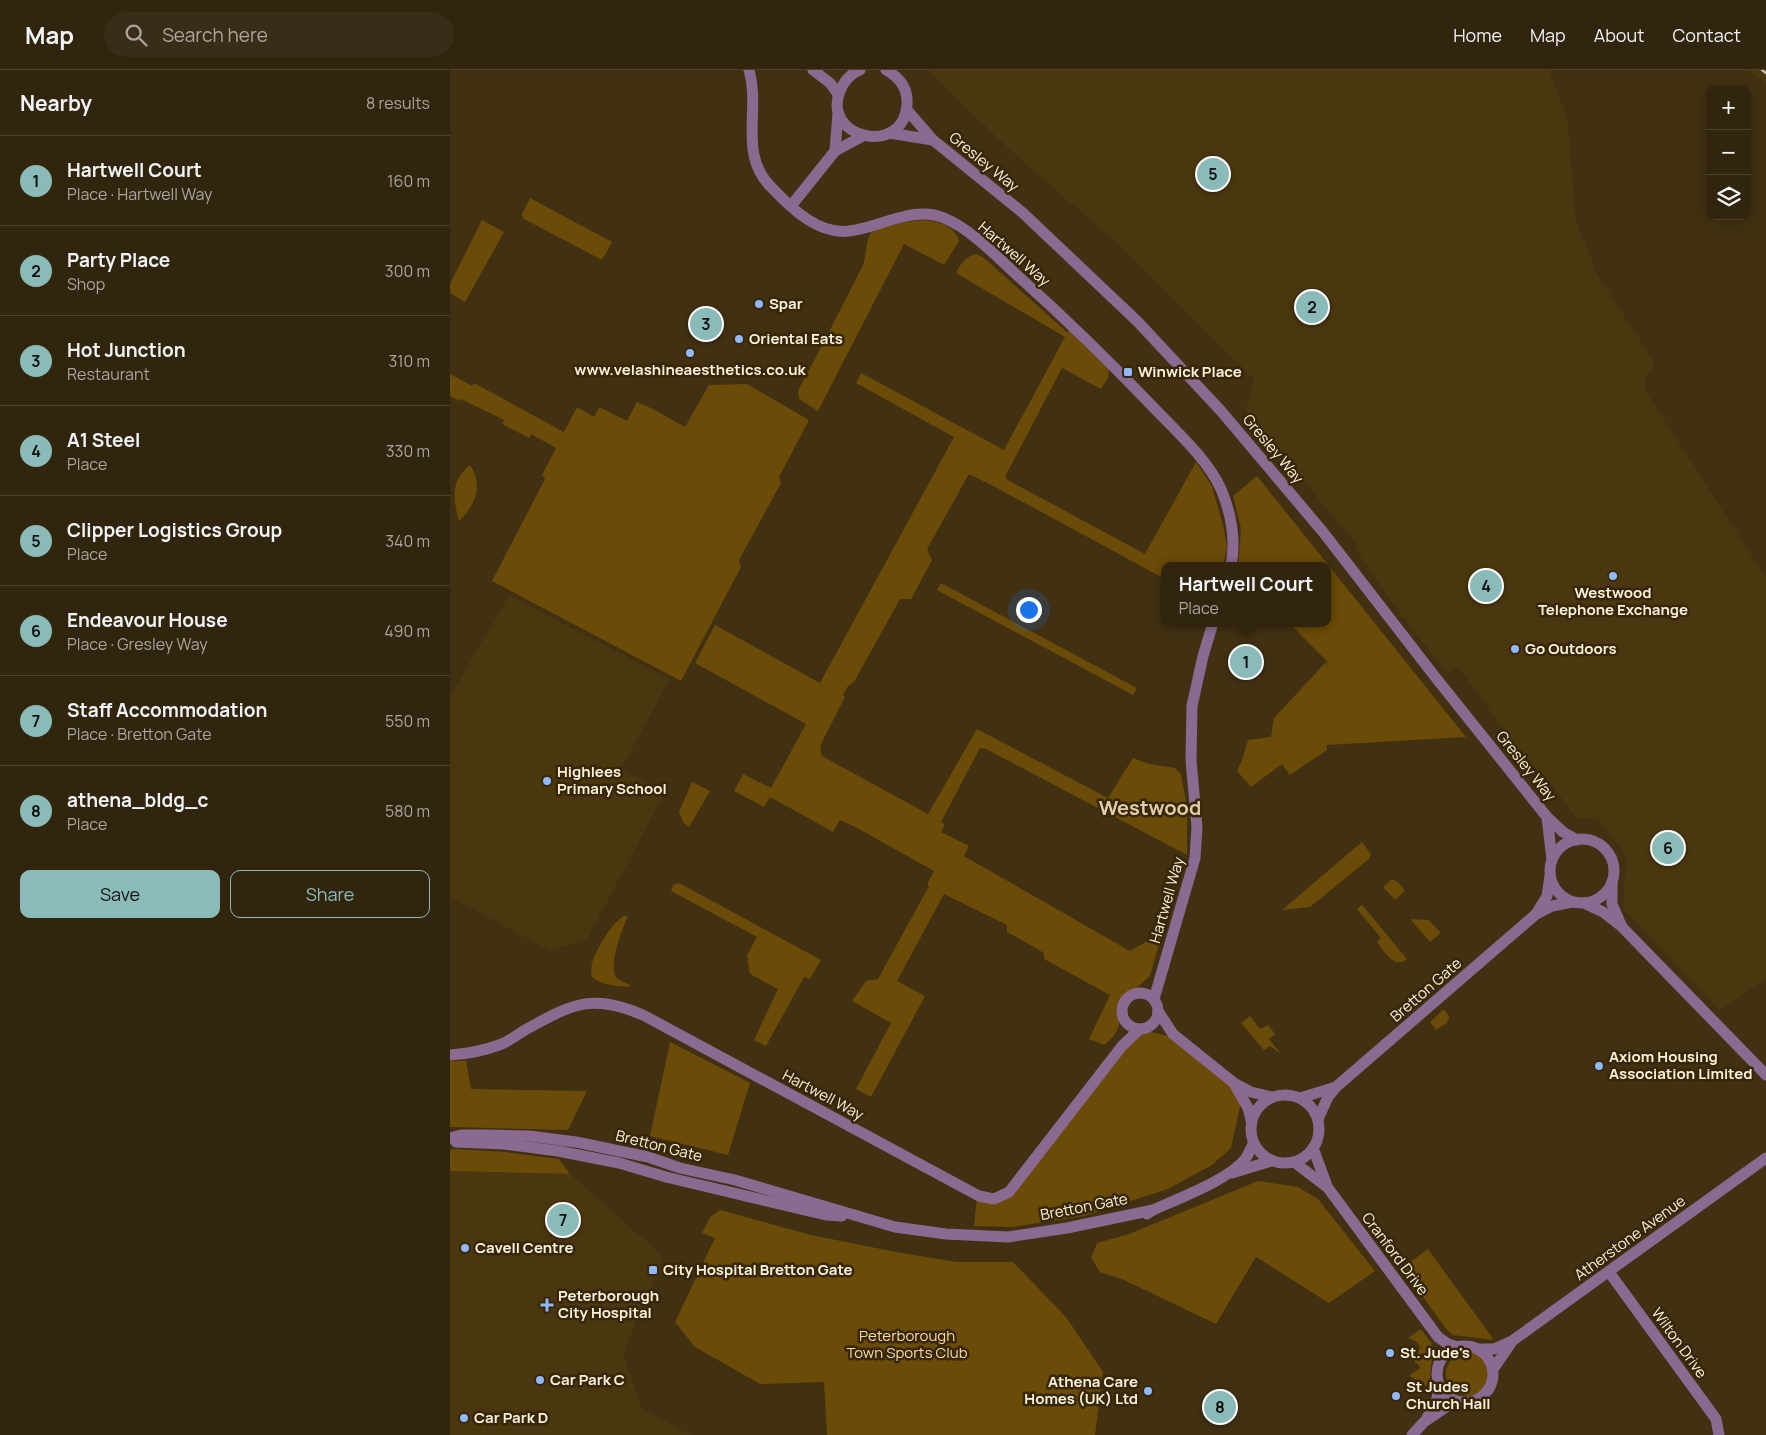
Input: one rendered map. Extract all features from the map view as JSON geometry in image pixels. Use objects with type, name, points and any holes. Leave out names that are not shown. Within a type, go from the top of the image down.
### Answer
[{"type":"street","name":"Hartwell Way","points":[[750,70],[753,100],[752,152],[757,170],[771,188],[810,221],[834,231],[847,232],[920,212],[944,218],[974,237],[1072,326],[1194,450],[1221,489],[1231,521],[1234,550],[1232,562]]},
{"type":"street","points":[[813,70],[830,83],[838,94]]},
{"type":"street","points":[[886,70],[895,75],[902,84],[908,101],[903,119],[889,133]]},
{"type":"street","points":[[836,151],[838,94],[843,83],[856,71]]},
{"type":"street","points":[[838,109],[841,118],[847,126],[863,136]]},
{"type":"street","name":"Gresley Way","points":[[907,110],[933,140],[1022,213],[1138,322],[1221,411],[1323,532],[1436,678],[1548,817],[1563,832],[1577,840]]},
{"type":"street","name":"Gresley Way","points":[[863,136],[881,136],[889,133],[933,140]]},
{"type":"street","points":[[791,206],[836,151],[863,136]]},
{"type":"street","name":"Hartwell Way","points":[[1154,999],[1195,858],[1197,827],[1191,760],[1192,706],[1212,627]]},
{"type":"street","name":"Gresley Way","points":[[1548,817],[1552,860]]},
{"type":"street","points":[[1621,926],[1612,904],[1613,867],[1611,858],[1606,850],[1590,841],[1577,840],[1566,844],[1552,860],[1550,874],[1557,891],[1564,898],[1603,912],[1621,926],[1766,1075]]},
{"type":"street","name":"Bretton Gate","points":[[1535,915],[1547,896],[1550,874]]},
{"type":"street","points":[[1578,902],[1593,901],[1602,896],[1612,881]]},
{"type":"street","name":"Bretton Gate","points":[[1318,1119],[1328,1097],[1336,1087],[1535,915],[1552,906],[1578,902]]},
{"type":"street","points":[[1137,994],[1160,976]]},
{"type":"street","points":[[1173,1034],[1128,1025],[1123,1015],[1124,1004],[1130,996],[1137,994],[1149,995],[1154,999],[1158,1011],[1173,1034],[1234,1083],[1251,1092],[1271,1097],[1291,1095],[1300,1098],[1314,1110],[1318,1119],[1318,1139],[1314,1148],[1302,1159],[1285,1164],[1271,1161],[1260,1153],[1253,1144],[1250,1134],[1251,1120],[1258,1107],[1271,1097]]},
{"type":"street","name":"Hartwell Way","points":[[450,1055],[484,1050],[500,1045],[572,1006],[590,1004],[617,1005],[644,1016],[979,1196],[994,1199],[1009,1192],[1122,1046],[1143,1029]]},
{"type":"street","points":[[1143,1029],[1155,1022],[1158,1011]]},
{"type":"street","points":[[1122,1046],[1125,1020]]},
{"type":"street","points":[[1234,1083],[1244,1101],[1251,1120]]},
{"type":"street","name":"Bretton Gate","points":[[1300,1098],[1336,1087]]},
{"type":"street","name":"Bretton Gate","points":[[450,1138],[461,1135],[529,1136],[576,1142],[735,1180],[856,1217],[896,1227],[970,1236],[1008,1237],[1021,1235],[1036,1238],[1125,1224],[1142,1217],[1153,1210],[1205,1187],[1226,1174],[1246,1158],[1253,1144]]},
{"type":"street","name":"Bretton Gate","points":[[450,1142],[504,1144],[558,1151],[626,1165],[666,1177],[826,1215],[856,1217]]},
{"type":"street","name":"Cranford Drive","points":[[1314,1148],[1328,1188]]},
{"type":"street","name":"Atherstone Avenue","points":[[1478,1349],[1494,1349],[1512,1342],[1766,1158]]},
{"type":"street","name":"Bretton Gate","points":[[1226,1174],[1271,1161]]},
{"type":"street","name":"Cranford Drive","points":[[1294,1162],[1328,1188],[1438,1337],[1448,1344],[1457,1347]]},
{"type":"street","name":"Wilton Drive","points":[[1609,1272],[1716,1419],[1719,1435]]},
{"type":"street","points":[[1424,1422],[1437,1399],[1439,1385],[1437,1373],[1441,1352],[1438,1337]]},
{"type":"street","name":"Atherstone Avenue","points":[[1494,1368],[1512,1342]]},
{"type":"street","points":[[1438,1366],[1447,1352],[1457,1347],[1470,1346],[1483,1352],[1494,1368],[1492,1384],[1488,1392],[1481,1398],[1473,1401],[1455,1401],[1439,1385]]},
{"type":"street","points":[[1412,1435],[1424,1422],[1455,1401]]},
{"type":"shaded area","points":[[929,70],[1549,70],[1567,117],[1576,220],[1598,276],[1653,360],[1654,365],[1645,379],[1645,390],[1766,578],[1766,979],[1720,1010],[1623,909],[1626,855],[1597,819],[1576,818],[1553,785],[1546,782],[1510,739],[1459,667],[1447,673],[1392,602],[1356,550],[1357,544],[1245,412],[1254,379],[1123,248],[1011,151]]},
{"type":"shaded area","points":[[1746,70],[1766,70],[1766,83]]},
{"type":"shaded area","name":"Highlees Primary School","points":[[509,596],[670,679],[621,769],[665,793],[587,939],[551,951],[450,897],[450,696]]},
{"type":"shaded area","name":"Peterborough City Hospital","points":[[450,1171],[570,1174],[664,1257],[623,1353],[642,1408],[690,1435],[450,1435]]},
{"type":"green space","points":[[530,198],[612,242],[602,260],[524,219],[522,214]]},
{"type":"green space","points":[[482,220],[504,232],[465,302],[450,293],[450,284]]},
{"type":"green space","points":[[922,220],[944,225],[953,231],[959,241],[944,265],[904,244],[818,411],[799,399],[798,391],[862,267],[870,234],[882,227]]},
{"type":"green space","points":[[976,254],[984,258],[1067,332],[1069,330],[1109,370],[1108,378],[1101,389],[1062,368],[1006,475],[1006,479],[1145,554],[1196,462],[1212,486],[1224,529],[1227,548],[1224,562],[1161,562],[1161,577],[969,474],[927,549],[932,560],[911,599],[900,599],[854,682],[848,686],[843,695],[845,697],[820,746],[822,756],[928,814],[977,729],[1108,798],[1133,758],[1149,764],[1175,768],[1181,774],[1187,807],[1187,855],[986,749],[980,748],[941,822],[945,824],[941,832],[969,846],[964,856],[1130,951],[1162,933],[1150,976],[1121,1002],[1117,1031],[1104,1045],[1089,1039],[1110,995],[1044,959],[1044,953],[1007,932],[1007,925],[944,894],[897,981],[925,996],[871,1097],[856,1089],[891,1023],[852,1001],[866,981],[878,979],[929,886],[927,885],[934,871],[840,820],[833,832],[770,797],[764,807],[734,791],[743,774],[771,788],[806,724],[695,663],[715,625],[820,683],[954,437],[856,383],[861,373],[1004,450],[1065,337],[956,273],[969,257]]},
{"type":"green space","points":[[450,374],[472,386],[474,383],[564,432],[577,407],[594,417],[599,407],[627,421],[637,402],[685,427],[709,385],[747,384],[809,420],[779,477],[781,483],[739,560],[741,567],[681,681],[492,581],[545,479],[542,475],[556,448],[531,434],[529,438],[502,424],[504,420],[461,399],[459,401],[450,396]]},
{"type":"green space","points":[[470,465],[476,480],[476,495],[469,509],[459,521],[455,505],[456,484],[459,477]]},
{"type":"green space","points":[[1257,476],[1326,562],[1238,562],[1241,529],[1233,496]]},
{"type":"green space","points":[[1331,568],[1466,737],[1327,745],[1327,750],[1290,775],[1282,764],[1251,787],[1237,771],[1248,740],[1271,737],[1274,718],[1326,662],[1326,673],[1327,661],[1293,627],[1331,627]]},
{"type":"green space","points":[[941,583],[1137,688],[1133,695],[937,590]]},
{"type":"green space","points":[[692,782],[710,791],[689,827],[683,822],[679,812]]},
{"type":"green space","points":[[1362,842],[1371,854],[1369,859],[1310,907],[1282,910]]},
{"type":"green space","points":[[1392,879],[1398,882],[1405,891],[1395,900],[1383,887]]},
{"type":"green space","points":[[679,883],[821,960],[810,979],[804,977],[766,1046],[754,1040],[778,989],[750,974],[747,955],[757,937],[671,891],[673,885]]},
{"type":"green space","points":[[1361,905],[1407,959],[1398,962],[1387,955],[1377,942],[1381,938],[1357,909]]},
{"type":"green space","points":[[624,916],[628,916],[617,946],[614,971],[617,978],[630,985],[628,987],[603,983],[591,976],[592,963],[597,951],[614,924]]},
{"type":"green space","points":[[1410,919],[1429,920],[1441,933],[1430,942]]},
{"type":"green space","points":[[1444,1009],[1450,1018],[1447,1023],[1436,1030],[1430,1022]]},
{"type":"green space","points":[[1250,1016],[1260,1029],[1268,1025],[1275,1034],[1269,1039],[1281,1054],[1270,1046],[1264,1050],[1241,1023]]},
{"type":"green space","points":[[1147,1031],[1172,1037],[1226,1081],[1241,1102],[1231,1148],[1212,1165],[1168,1189],[1084,1216],[1013,1227],[974,1226],[977,1197],[995,1202],[1125,1048]]},
{"type":"green space","points":[[670,1042],[750,1083],[728,1155],[650,1136]]},
{"type":"green space","points":[[450,1061],[466,1061],[471,1089],[587,1091],[568,1130],[450,1127]]},
{"type":"green space","points":[[450,1150],[505,1152],[559,1159],[570,1174],[450,1171]]},
{"type":"green space","points":[[1258,1181],[1298,1187],[1318,1199],[1375,1271],[1329,1303],[1256,1257],[1216,1324],[1122,1279],[1100,1272],[1091,1258],[1097,1243],[1129,1234]]},
{"type":"green space","name":"Peterborough Town Sports Club","points":[[720,1210],[811,1235],[896,1252],[957,1262],[1013,1262],[1066,1317],[1103,1372],[1095,1435],[827,1435],[824,1382],[760,1384],[695,1347],[675,1322],[715,1238],[702,1233],[710,1217]]},
{"type":"green space","points":[[1428,1249],[1494,1340],[1453,1335],[1447,1330],[1402,1268]]},
{"type":"green space","points":[[1421,1329],[1433,1348],[1429,1387],[1409,1376],[1420,1368],[1414,1362],[1420,1347],[1417,1342],[1408,1338]]},
{"type":"green space","points":[[1468,1352],[1480,1356],[1486,1362],[1490,1374],[1486,1386],[1480,1392],[1468,1396],[1456,1392],[1450,1386],[1446,1374],[1450,1362],[1456,1356]]},
{"type":"railway","points":[[1762,70],[1766,73]]},
{"type":"place","name":"Clipper Logistics Group","points":[[1213,174]]},
{"type":"place","name":"Spar","points":[[759,304]]},
{"type":"place","name":"Party Place","points":[[1312,307]]},
{"type":"place","name":"Hot Junction","points":[[706,324]]},
{"type":"place","name":"Oriental Eats","points":[[739,339]]},
{"type":"place","name":"www.velashineaesthetics.co.uk","points":[[690,353]]},
{"type":"place","name":"Winwick Place","points":[[1128,372]]},
{"type":"place","name":"Westwood Telephone Exchange","points":[[1613,576]]},
{"type":"place","name":"A1 Steel","points":[[1486,586]]},
{"type":"place","name":"Go Outdoors","points":[[1515,649]]},
{"type":"place","name":"Hartwell Court","points":[[1246,662]]},
{"type":"place","name":"Highlees Primary School","points":[[547,781]]},
{"type":"place","name":"Endeavour House","points":[[1668,848]]},
{"type":"place","name":"Axiom Housing Association Limited","points":[[1599,1066]]},
{"type":"place","name":"Staff Accommodation","points":[[563,1220]]},
{"type":"place","name":"Cavell Centre","points":[[465,1248]]},
{"type":"place","name":"City Hospital Bretton Gate","points":[[653,1270]]},
{"type":"place","name":"Peterborough City Hospital","points":[[547,1305]]},
{"type":"place","name":"St. Jude's","points":[[1390,1353]]},
{"type":"place","name":"Car Park C","points":[[540,1380]]},
{"type":"place","name":"Athena Care Homes (UK) Ltd","points":[[1148,1391]]},
{"type":"place","name":"St Judes Church Hall","points":[[1396,1396]]},
{"type":"place","name":"athena_bldg_c","points":[[1220,1407]]},
{"type":"place","name":"Car Park D","points":[[464,1418]]},
{"type":"district","name":"Westwood","points":[[1150,808]]}]
